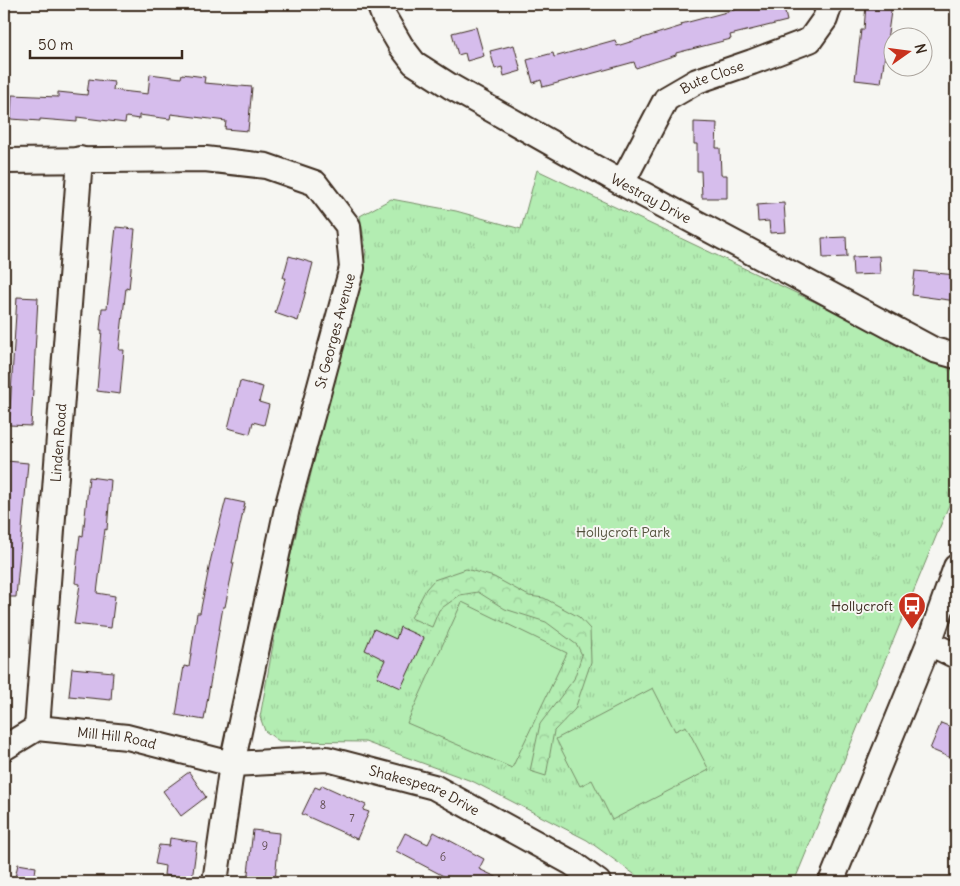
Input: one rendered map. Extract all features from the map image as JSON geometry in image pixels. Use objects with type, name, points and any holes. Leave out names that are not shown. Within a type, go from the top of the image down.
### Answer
[{"type":"street","name":"Westray Drive","points":[[379,4],[384,18],[414,63],[450,86],[622,183],[934,350],[956,356]]},
{"type":"street","name":"Bute Close","points":[[622,183],[666,98],[697,81],[810,40],[825,19],[830,4]]},
{"type":"street","name":"Linden Road","points":[[37,728],[80,159]]},
{"type":"street","name":"St Georges Avenue","points":[[4,160],[205,159],[266,166],[315,183],[348,226],[352,268],[287,508],[232,764],[215,882]]},
{"type":"street","points":[[831,882],[929,643],[956,567]]},
{"type":"street","points":[[929,643],[956,656]]},
{"type":"street","points":[[4,748],[37,728]]},
{"type":"street","name":"Mill Hill Road","points":[[37,728],[127,737],[232,764]]},
{"type":"street","name":"Shakespeare Drive","points":[[232,764],[327,759],[434,787],[572,862],[598,882]]},
{"type":"green space","name":"Hollycroft Park","points":[[537,170],[956,369],[956,488],[794,882],[645,882],[587,840],[474,782],[365,742],[279,741],[265,731],[260,717],[285,578],[366,252],[360,216],[391,199],[456,211],[521,229]]},
{"type":"green space","points":[[466,569],[494,577],[529,596],[544,598],[579,617],[590,629],[591,662],[575,709],[554,731],[546,776],[530,771],[540,724],[574,679],[582,655],[577,645],[546,622],[505,609],[478,592],[460,595],[439,610],[432,627],[411,618],[426,589],[434,580]]},
{"type":"green space","points":[[462,602],[567,653],[512,768],[407,723]]},
{"type":"green space","points":[[653,688],[675,731],[686,726],[709,770],[612,820],[592,780],[580,786],[556,739]]},
{"type":"building","points":[[737,4],[783,4],[787,21],[730,35],[731,39],[676,53],[676,55],[636,68],[634,62],[543,87],[541,80],[533,83],[527,60],[553,53],[554,57],[615,40],[617,46],[682,26],[681,24],[738,9]]},
{"type":"building","points":[[866,4],[892,4],[889,28],[882,28],[881,83],[855,80],[861,30],[864,30]]},
{"type":"building","points":[[476,27],[484,56],[467,61],[465,53],[458,55],[452,33]]},
{"type":"building","points":[[514,45],[521,71],[504,76],[502,67],[495,69],[490,51]]},
{"type":"building","points":[[150,74],[181,78],[182,74],[205,77],[204,83],[252,87],[248,131],[225,129],[226,121],[171,114],[170,119],[139,115],[139,119],[126,117],[125,123],[77,117],[77,122],[11,119],[12,95],[58,97],[58,92],[87,95],[89,79],[114,82],[113,90],[148,94]]},
{"type":"building","points":[[694,122],[717,123],[716,148],[720,148],[721,175],[727,175],[727,198],[702,198],[701,171],[697,171],[697,144],[694,144]]},
{"type":"building","points":[[784,203],[786,232],[770,233],[769,221],[758,222],[757,205]]},
{"type":"building","points":[[116,227],[135,229],[129,289],[126,288],[119,350],[124,350],[120,394],[97,391],[102,308],[107,308]]},
{"type":"building","points":[[846,237],[847,257],[823,258],[822,238]]},
{"type":"building","points":[[289,256],[313,263],[298,321],[275,313],[286,278],[283,278]]},
{"type":"building","points":[[879,256],[880,274],[853,275],[852,257]]},
{"type":"building","points":[[915,271],[956,275],[956,301],[912,295]]},
{"type":"building","points":[[17,297],[38,298],[31,426],[9,425]]},
{"type":"building","points":[[240,381],[263,387],[259,402],[269,405],[264,425],[253,422],[250,434],[228,428]]},
{"type":"building","points":[[7,461],[28,463],[16,597],[4,597],[4,509]]},
{"type":"building","points":[[89,477],[111,480],[107,530],[105,529],[97,593],[115,596],[111,628],[74,624],[80,584],[75,583],[78,551],[80,535],[83,536]]},
{"type":"building","points":[[226,499],[245,503],[225,607],[223,607],[204,720],[176,715],[184,666],[189,667],[197,613],[200,613],[211,558]]},
{"type":"building","points":[[400,627],[424,638],[401,688],[377,677],[385,660],[365,650],[374,629],[396,639]]},
{"type":"building","points":[[72,668],[113,672],[111,700],[69,696]]},
{"type":"building","points":[[941,723],[956,729],[956,745],[951,758],[930,749]]},
{"type":"building","points":[[189,772],[206,797],[181,816],[163,791]]},
{"type":"building","points":[[322,785],[366,805],[363,810],[369,812],[357,839],[302,814],[315,787],[320,789]]},
{"type":"building","points":[[253,830],[279,833],[275,882],[247,882]]},
{"type":"building","points":[[434,832],[484,859],[479,869],[507,882],[455,882],[396,851],[405,833],[428,844]]},
{"type":"building","points":[[170,838],[197,842],[192,880],[164,875],[165,866],[155,864],[159,845],[169,846]]},
{"type":"building","points":[[18,864],[36,867],[34,882],[14,882]]},
{"type":"place","name":"Hollycroft","points":[[912,630]]}]
